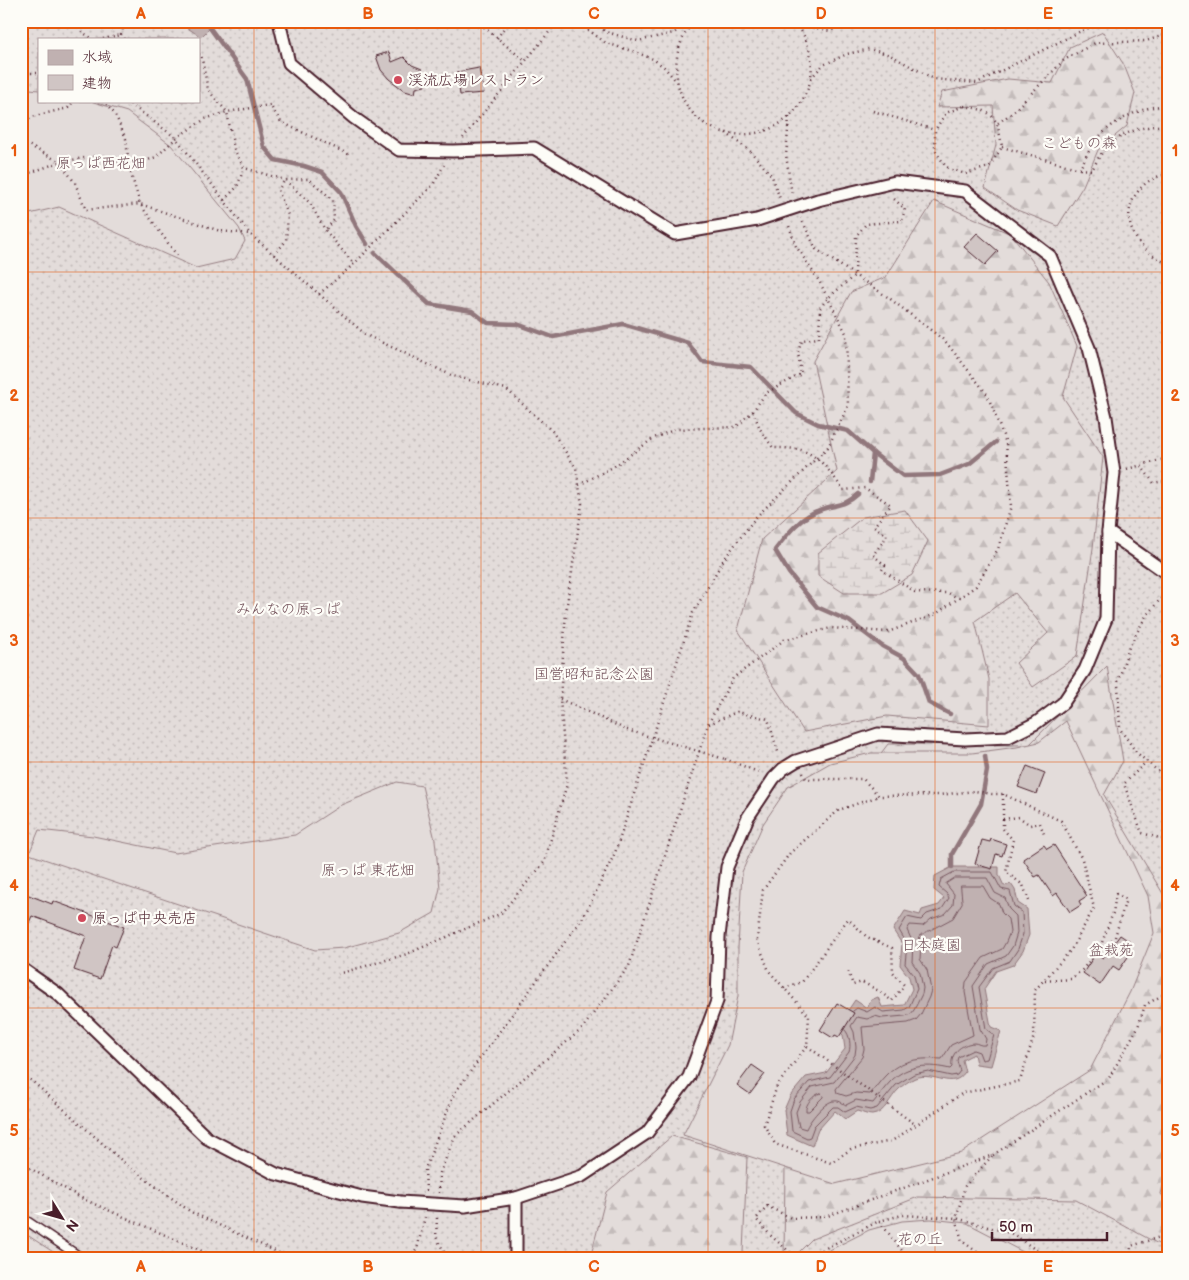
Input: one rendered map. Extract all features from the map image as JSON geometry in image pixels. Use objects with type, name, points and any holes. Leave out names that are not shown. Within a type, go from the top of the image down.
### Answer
[{"type":"street","points":[[21,968],[58,994],[207,1138],[276,1174],[362,1197],[400,1202],[465,1206],[516,1198],[582,1176],[647,1133],[689,1077],[717,1001],[719,937],[727,866],[748,817],[782,769],[796,761],[878,734],[965,740],[1008,737],[1036,723],[1063,703],[1085,670],[1106,619],[1108,532],[1114,473],[1106,417],[1089,348],[1050,256],[965,191],[895,182],[818,200],[757,220],[675,234],[534,148],[452,151],[399,150],[354,118],[288,63],[278,21]]},
{"type":"street","points":[[1108,532],[1168,574]]},
{"type":"street","points":[[516,1198],[516,1259]]},
{"type":"lane","points":[[21,1217],[83,1259]]},
{"type":"path","points":[[81,21],[82,32],[91,38]]},
{"type":"path","points":[[124,38],[122,35],[125,21]]},
{"type":"path","points":[[497,38],[508,21]]},
{"type":"path","points":[[319,294],[354,264],[433,184],[452,151],[558,21]]},
{"type":"path","points":[[576,21],[606,43],[654,59],[678,83]]},
{"type":"path","points":[[591,21],[606,32],[638,41],[674,33],[693,21]]},
{"type":"path","points":[[693,21],[680,42],[677,56],[678,83],[684,100],[695,114],[715,128],[740,135],[766,131],[779,125],[800,105],[807,92],[811,78],[811,56],[808,45],[794,21]]},
{"type":"path","points":[[798,25],[830,30],[856,21]]},
{"type":"path","points":[[811,78],[823,65],[847,54],[870,49],[890,55],[934,79],[977,83],[1086,29],[1117,21]]},
{"type":"path","points":[[484,27],[524,61]]},
{"type":"path","points":[[998,123],[1012,113],[1064,60],[1095,43],[1146,42],[1168,34]]},
{"type":"path","points":[[108,38],[122,35]]},
{"type":"path","points":[[200,54],[208,90],[227,112],[234,149],[244,168],[285,180],[309,179],[333,200],[334,220],[325,230]]},
{"type":"path","points":[[21,72],[38,73]]},
{"type":"path","points":[[21,124],[35,116],[68,108],[73,102]]},
{"type":"path","points":[[103,102],[115,114],[126,139],[129,167],[140,204],[178,257]]},
{"type":"path","points":[[127,102],[176,138],[250,234],[366,335],[453,376],[506,389],[552,432],[576,468],[582,504],[566,611],[560,699],[567,784],[544,863],[500,914],[407,954],[338,974]]},
{"type":"path","points":[[21,176],[60,162],[102,155],[129,167],[156,157],[176,138],[205,119],[227,112],[270,105],[282,122],[350,155]]},
{"type":"path","points":[[964,106],[983,109],[998,123],[1002,147],[989,167],[966,174],[946,167],[935,150],[935,130],[946,114],[964,106]]},
{"type":"path","points":[[1080,168],[1089,149],[1101,134],[1114,123],[1143,109],[1168,106]]},
{"type":"path","points":[[873,111],[935,130]]},
{"type":"path","points":[[789,117],[786,155],[792,199]]},
{"type":"path","points":[[1002,147],[1092,170],[1102,153],[1123,135],[1146,127],[1168,126]]},
{"type":"path","points":[[726,132],[750,152],[772,176],[781,202]]},
{"type":"path","points":[[21,140],[60,162],[75,184],[86,210],[140,204],[220,232],[250,234]]},
{"type":"path","points":[[224,200],[237,187],[244,168]]},
{"type":"path","points":[[1168,175],[1150,180],[1138,190],[1131,202],[1129,218],[1131,231],[1139,244],[1150,254],[1168,263]]},
{"type":"path","points":[[285,180],[310,203],[325,230],[354,264]]},
{"type":"path","points":[[274,255],[286,241],[288,215],[278,190],[285,180]]},
{"type":"path","points":[[579,485],[613,467],[654,438],[676,429],[736,427],[753,411],[766,393],[801,374],[798,352],[802,340],[819,338],[820,308],[828,298],[855,276],[856,236],[866,224],[902,221],[905,208],[893,198],[895,182]]},
{"type":"path","points":[[1168,201],[1164,205],[1168,213]]},
{"type":"path","points":[[438,1200],[440,1173],[455,1136],[582,1029],[629,966],[708,724],[733,678],[784,640],[831,628],[888,632],[936,614],[976,586],[998,549],[1010,506],[1006,443],[987,394],[946,341],[889,298],[816,249],[800,216]]},
{"type":"path","points":[[426,1195],[425,1169],[454,1094],[584,916],[614,853],[693,613],[724,559],[756,517],[828,447],[848,406],[846,333],[819,281],[796,246],[787,220]]},
{"type":"path","points":[[753,411],[760,429],[773,448],[801,450],[816,459],[832,475],[843,490],[865,488],[891,505],[874,526],[887,536],[873,555],[885,565],[882,570],[916,592],[948,593],[958,598]]},
{"type":"path","points":[[1114,473],[1168,458]]},
{"type":"path","points":[[1141,466],[1154,483],[1168,480]]},
{"type":"path","points":[[1168,590],[1142,623],[1130,647],[1118,682],[1120,728],[1136,752],[1160,773],[1168,776]]},
{"type":"path","points":[[560,699],[627,730],[725,759],[774,778]]},
{"type":"path","points":[[708,724],[737,712],[768,719],[782,769]]},
{"type":"path","points":[[796,761],[806,778],[863,779],[879,796]]},
{"type":"path","points":[[1147,761],[1124,784],[1142,833],[1166,840],[1168,843]]},
{"type":"path","points":[[975,791],[1003,794],[1060,821],[1082,859],[1094,908],[1071,950],[1035,990],[1034,1036],[1020,1081],[962,1093],[892,1141],[850,1150],[831,1163],[775,1144],[764,1126],[777,1086],[808,1046],[809,1016],[769,971],[758,940],[763,890],[790,853],[839,810],[879,796],[939,795],[975,791]]},
{"type":"path","points":[[1003,794],[1003,829],[1013,840],[1006,872],[1023,885],[1029,901]]},
{"type":"path","points":[[1003,819],[1019,816],[1030,825],[1040,824],[1046,837]]},
{"type":"path","points":[[1043,981],[1071,979],[1082,970],[1100,948],[1113,912],[1116,894],[1126,899],[1116,937],[1105,951],[1100,948]]},
{"type":"path","points":[[784,988],[802,982],[848,919],[867,937],[892,948],[892,972],[904,985],[892,1001],[862,982],[853,985],[847,969]]},
{"type":"path","points":[[798,1259],[770,1235],[756,1219],[767,1206],[791,1218],[825,1217],[993,1155],[1109,1078],[1138,1027],[1145,1005],[1168,992]]},
{"type":"path","points":[[808,1046],[916,1125]]},
{"type":"path","points":[[21,1075],[32,1081],[129,1167],[192,1212],[292,1259]]},
{"type":"path","points":[[993,1155],[965,1186],[956,1218],[962,1241],[977,1252],[996,1254],[1006,1259]]},
{"type":"path","points":[[21,1163],[83,1199],[220,1259]]},
{"type":"path","points":[[438,1210],[436,1237],[448,1259]]},
{"type":"path","points":[[409,1259],[417,1248],[427,1212]]},
{"type":"path","points":[[804,1259],[879,1221],[902,1215],[956,1218],[1013,1234],[1049,1259]]},
{"type":"path","points":[[879,1221],[904,1253],[912,1259]]},
{"type":"path","points":[[1130,1259],[1131,1246],[1160,1236],[1168,1226]]},
{"type":"green space","name":"国営昭和記念公園","points":[[21,21],[1168,21],[1168,1259],[38,1259],[21,1246]]},
{"type":"green space","name":"こどもの森","points":[[1103,32],[1124,65],[1135,93],[1127,126],[1098,150],[1083,186],[1058,226],[1017,210],[985,188],[996,145],[993,106],[937,107],[942,92],[1008,79],[1052,83],[1070,47]]},
{"type":"green space","name":"原っぱ西花畑","points":[[21,88],[38,90],[38,102],[93,102],[127,112],[171,145],[239,228],[245,241],[235,259],[196,268],[59,207],[21,216]]},
{"type":"green space","points":[[934,201],[1011,234],[1049,282],[1077,346],[1063,397],[1103,457],[1093,548],[1077,656],[1033,687],[1016,663],[1048,633],[1015,593],[975,621],[989,679],[989,725],[887,716],[804,732],[738,630],[762,539],[837,471],[813,361],[851,292],[886,277]]},
{"type":"green space","points":[[905,510],[928,541],[912,575],[882,593],[844,593],[818,576],[818,553],[863,517]]},
{"type":"green space","name":"日本庭園","points":[[1107,666],[1123,761],[1104,795],[1168,902],[1168,1163],[1161,1194],[1168,1202],[1168,1241],[1164,1247],[1076,1200],[918,1197],[812,1239],[792,1259],[784,1259],[785,1165],[869,769],[888,744],[1029,745]]},
{"type":"green space","name":"日本庭園","points":[[1066,721],[1148,896],[1154,933],[1130,992],[1090,1070],[961,1153],[835,1184],[683,1135],[728,1045],[738,996],[738,948],[742,872],[763,824],[788,787],[830,763],[871,753],[972,753],[1039,742]]},
{"type":"green space","name":"原っぱ 東花畑","points":[[397,782],[422,786],[435,840],[440,888],[434,913],[399,933],[344,948],[315,950],[29,854],[39,830],[93,836],[175,853],[295,835],[341,805]]},
{"type":"green space","points":[[672,1136],[747,1157],[743,1253],[738,1259],[590,1259],[607,1192]]},
{"type":"green space","name":"花の丘","points":[[931,1219],[967,1223],[1023,1252],[1028,1259],[812,1259],[869,1230],[902,1221]]},
{"type":"green space","points":[[21,1231],[64,1259],[21,1259]]},
{"type":"water","points":[[177,21],[205,21],[210,28],[201,37]]},
{"type":"water","points":[[952,867],[999,867],[999,875],[1004,886],[1011,884],[1015,890],[1018,903],[1027,909],[1029,935],[1023,951],[1013,965],[996,971],[984,989],[991,1027],[1001,1031],[991,1066],[976,1064],[974,1054],[962,1060],[965,1072],[960,1077],[955,1080],[929,1077],[915,1078],[901,1087],[877,1114],[870,1115],[857,1111],[845,1119],[835,1111],[818,1130],[812,1146],[787,1135],[784,1110],[790,1096],[806,1077],[826,1073],[845,1049],[843,1035],[836,1028],[855,1000],[867,1008],[871,1000],[878,997],[882,1007],[904,1005],[912,989],[909,977],[900,965],[902,944],[893,930],[905,911],[920,915],[922,910],[939,905],[944,898],[934,890],[935,876]]},
{"type":"building","points":[[389,52],[392,62],[404,57],[412,65],[422,69],[425,86],[416,88],[415,94],[405,91],[389,79],[381,70],[376,56]]},
{"type":"building","points":[[479,68],[484,93],[460,95],[457,72]]},
{"type":"building","points":[[977,233],[998,251],[985,265],[964,247]]},
{"type":"building","points":[[1027,766],[1045,773],[1037,794],[1018,787]]},
{"type":"building","points":[[991,839],[1006,844],[1002,856],[996,854],[992,869],[975,864],[982,840],[990,842]]},
{"type":"building","points":[[1044,845],[1047,849],[1054,845],[1087,896],[1079,901],[1081,905],[1070,912],[1057,893],[1053,896],[1039,875],[1035,877],[1023,859]]},
{"type":"building","points":[[21,892],[52,904],[53,901],[124,927],[116,947],[112,945],[100,979],[74,970],[86,936],[32,916],[21,940]]},
{"type":"building","points":[[1120,935],[1129,941],[1124,949],[1130,954],[1119,970],[1113,966],[1100,985],[1083,973],[1096,953],[1103,958]]},
{"type":"building","points":[[837,1003],[854,1013],[839,1037],[835,1035],[833,1038],[820,1030]]},
{"type":"building","points":[[752,1065],[765,1074],[750,1094],[737,1085]]},
{"type":"waterway","points":[[210,28],[247,79],[264,147],[275,160],[322,172],[341,192],[356,226],[367,244]]},
{"type":"waterway","points":[[375,253],[429,304],[472,311],[488,323],[517,324],[553,337],[623,324],[688,343],[702,362],[751,367],[796,413],[818,424],[848,431],[873,453],[870,482]]},
{"type":"waterway","points":[[873,453],[903,476],[940,475],[969,464],[996,442]]},
{"type":"waterway","points":[[858,494],[845,503],[822,509],[808,516],[790,531],[775,550],[789,573],[817,607],[849,621],[882,646],[904,658],[919,674],[929,703],[950,714]]},
{"type":"waterway","points":[[952,867],[952,854],[981,804],[987,770],[985,756]]},
{"type":"place","name":"渓流広場レストラン","points":[[398,80]]},
{"type":"place","name":"原っぱ中央売店","points":[[82,918]]},
{"type":"park label","name":"みんなの原っぱ","points":[[288,609]]},
{"type":"park label","name":"盆栽苑","points":[[1111,950]]}]
